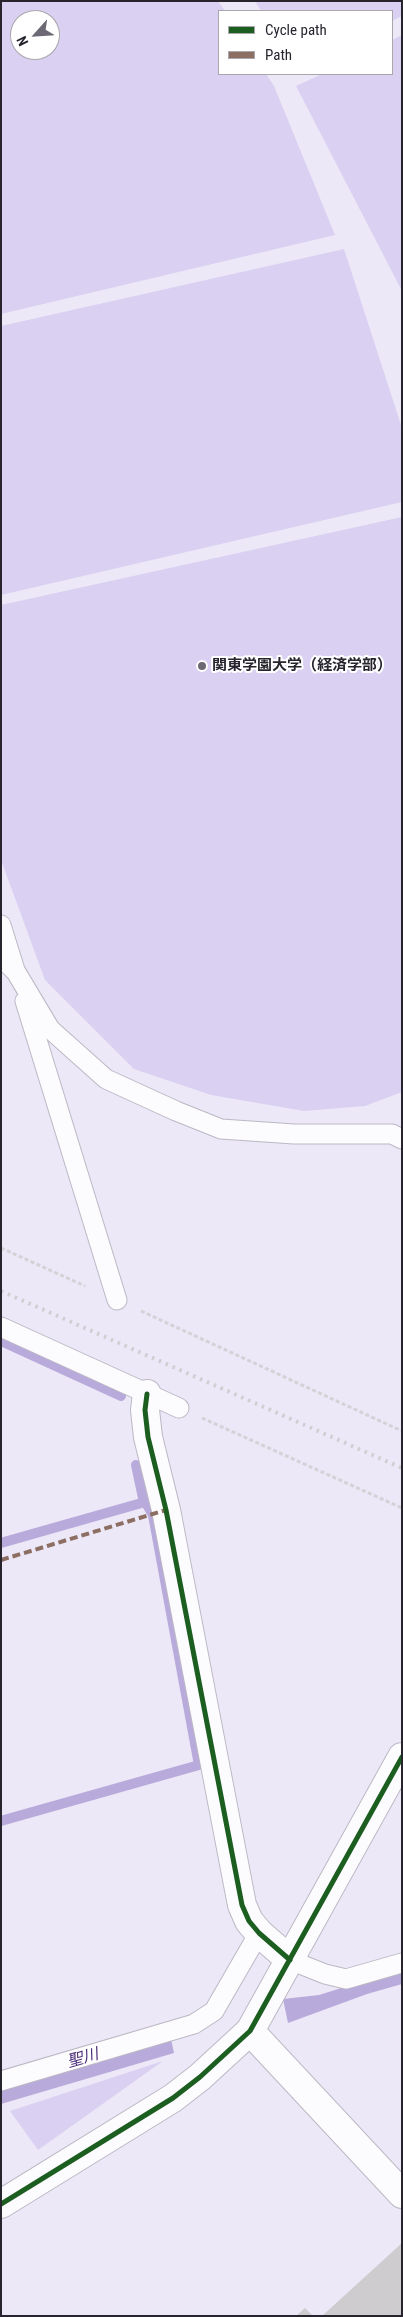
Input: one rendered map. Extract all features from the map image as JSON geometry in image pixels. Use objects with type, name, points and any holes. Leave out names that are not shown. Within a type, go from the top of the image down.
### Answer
[{"type":"street","points":[[147,1394],[145,1410],[148,1437],[166,1510],[242,1905],[249,1921],[290,1960]]},
{"type":"street","points":[[1,2204],[172,2098],[200,2078],[250,2030],[402,1757]]},
{"type":"street","points":[[250,2030],[402,2194]]},
{"type":"lane","points":[[1,925],[117,1300]]},
{"type":"lane","points":[[1,957],[16,972],[50,1029],[106,1079],[176,1111],[221,1129],[294,1134],[392,1134],[402,1139]]},
{"type":"lane","points":[[1,1327],[179,1408]]},
{"type":"lane","points":[[1,2081],[194,2024],[214,2011],[259,1932]]},
{"type":"lane","points":[[290,1960],[325,1974],[346,1979],[402,1963]]},
{"type":"path","points":[[1,1248],[402,1430]]},
{"type":"path","points":[[179,1408],[402,1508]]},
{"type":"shaded area","points":[[1,1],[218,1],[224,10],[218,10],[218,75],[267,75],[274,86],[335,235],[1,314]]},
{"type":"shaded area","points":[[255,1],[402,1],[402,16],[393,20],[393,10],[260,10]]},
{"type":"shaded area","points":[[402,35],[402,291],[296,86],[320,75],[393,75],[393,40]]},
{"type":"shaded area","points":[[344,249],[402,428],[402,502],[1,595],[1,326]]},
{"type":"shaded area","points":[[402,517],[402,1092],[365,1106],[304,1111],[211,1095],[134,1069],[45,980],[1,860],[1,605]]},
{"type":"shaded area","points":[[402,1969],[402,1984],[367,1994],[288,2023],[283,1999],[319,1995]]},
{"type":"shaded area","points":[[171,2039],[174,2053],[1,2104],[1,2089]]},
{"type":"shaded area","points":[[163,2061],[38,2150],[10,2111]]},
{"type":"building","points":[[402,2243],[402,2316],[322,2316]]},
{"type":"building","points":[[305,2308],[313,2316],[296,2316]]},
{"type":"waterway","points":[[1,1341],[121,1396]]},
{"type":"waterway","points":[[1,1821],[199,1765],[153,1515],[143,1498],[136,1465]]},
{"type":"waterway","points":[[1,1543],[145,1502]]},
{"type":"railway","points":[[1,1291],[402,1468]]},
{"type":"marked path","points":[[1,1560],[166,1510]]},
{"type":"cycle path","points":[[147,1394],[145,1410],[148,1437],[166,1510],[242,1905],[249,1921],[259,1933],[290,1960]]},
{"type":"cycle path","points":[[1,2204],[173,2098],[200,2077],[250,2031],[402,1757]]},
{"type":"place","name":"関東学園大学（経済学部）","points":[[202,666]]},
{"type":"water label","name":"聖川","points":[[83,2059]]}]
